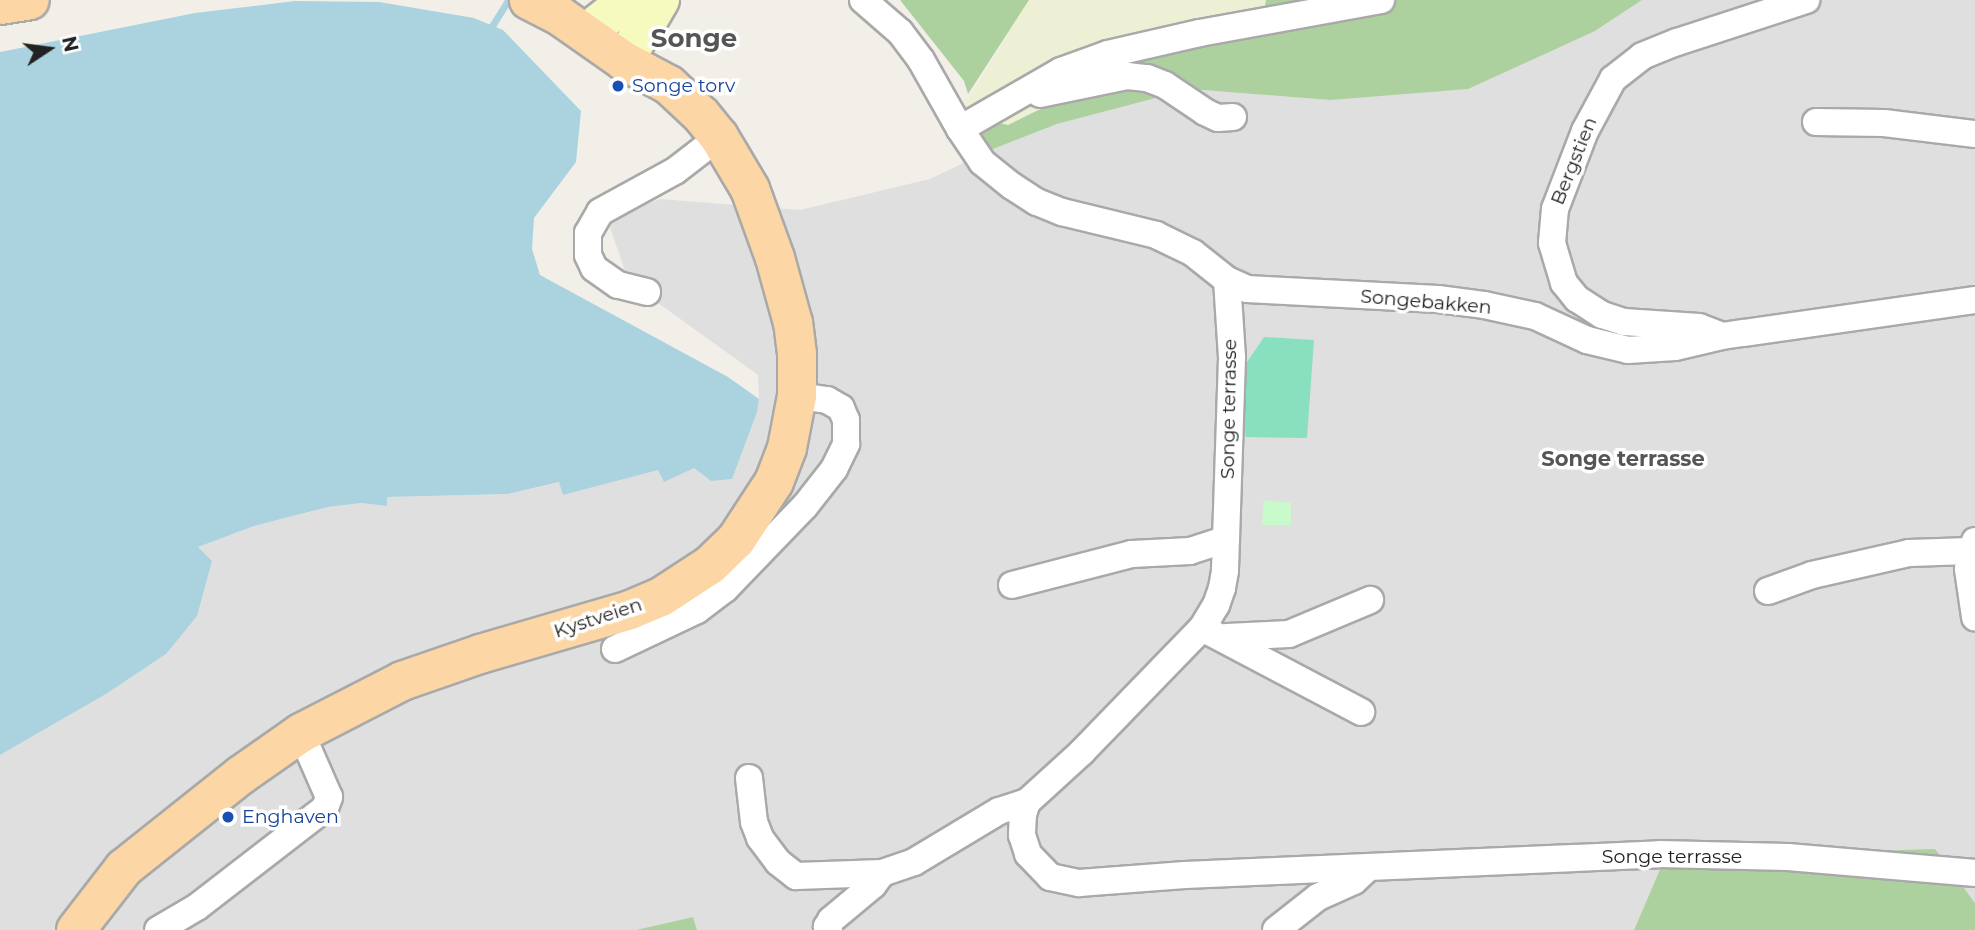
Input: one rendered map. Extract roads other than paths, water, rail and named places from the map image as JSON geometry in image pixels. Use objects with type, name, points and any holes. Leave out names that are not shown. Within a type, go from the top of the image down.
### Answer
[{"type":"main road","points":[[0,5],[30,0]]},
{"type":"main road","name":"Kystveien","points":[[78,930],[201,807],[301,733],[402,681],[480,654],[630,610],[689,581],[736,540],[763,502],[787,448],[797,396],[793,323],[775,258],[763,229],[711,143],[624,61],[586,33],[529,0]]},
{"type":"main road","points":[[586,33],[628,0]]},
{"type":"main road","points":[[624,61],[660,0]]},
{"type":"street","name":"Songebakken","points":[[863,0],[900,32],[922,60],[960,130],[982,162],[1037,202],[1062,212],[1156,234],[1193,253],[1227,280],[1247,289],[1438,299],[1484,305],[1535,317],[1587,340],[1628,350],[1675,347],[1722,336],[1969,308]]},
{"type":"street","points":[[960,130],[1014,96],[1061,71],[1108,54],[1200,33],[1381,0]]},
{"type":"street","name":"Bergstien","points":[[1722,336],[1699,327],[1624,322],[1602,315],[1577,299],[1564,283],[1552,243],[1555,209],[1585,131],[1614,79],[1642,56],[1806,0]]},
{"type":"street","points":[[1014,96],[1029,97],[1068,86],[1127,76],[1165,85],[1218,118],[1233,117]]},
{"type":"street","points":[[1816,122],[1884,123],[1975,134]]},
{"type":"street","points":[[647,292],[618,285],[594,268],[588,255],[588,233],[600,212],[675,171],[711,143]]},
{"type":"street","name":"Songe terrasse","points":[[749,778],[754,822],[760,838],[778,862],[796,876],[882,873],[914,862],[999,811],[1027,802],[1212,632],[1222,588],[1226,539],[1232,358],[1227,280]]},
{"type":"street","name":"Kystveien","points":[[615,649],[672,624],[725,589],[805,506],[834,469],[846,444],[846,421],[841,408],[827,400],[797,396]]},
{"type":"street","points":[[1012,585],[1132,554],[1190,551],[1226,539]]},
{"type":"street","points":[[1768,590],[1812,575],[1909,553],[1973,546],[1968,569],[1975,617]]},
{"type":"street","points":[[1212,632],[1262,638],[1289,634],[1370,600]]},
{"type":"street","points":[[1212,632],[1361,712]]},
{"type":"street","points":[[158,930],[197,907],[325,808],[329,797],[301,733]]},
{"type":"street","name":"Songe terrasse","points":[[1027,802],[1023,814],[1022,835],[1028,854],[1050,877],[1065,882],[1660,854],[1788,858],[1975,873]]},
{"type":"street","name":"Songe terrasse","points":[[1276,930],[1318,897],[1354,881],[1368,869]]},
{"type":"street","points":[[829,930],[831,920],[873,885],[882,873]]},
{"type":"water","points":[[295,1],[379,2],[474,18],[503,30],[581,111],[576,162],[534,218],[532,249],[540,275],[728,377],[759,399],[757,412],[732,479],[711,481],[694,468],[664,482],[658,470],[563,495],[559,482],[508,494],[387,497],[387,506],[361,503],[328,507],[254,526],[198,547],[212,561],[197,616],[166,654],[106,694],[0,755],[0,52],[195,13]]},
{"type":"waterway","points":[[492,26],[508,0]]},
{"type":"place","name":"Songe torv","points":[[618,86]]},
{"type":"place","name":"Enghaven","points":[[228,817]]},
{"type":"district","name":"Songe","points":[[694,39]]},
{"type":"district","name":"Songe terrasse","points":[[1623,459]]}]
